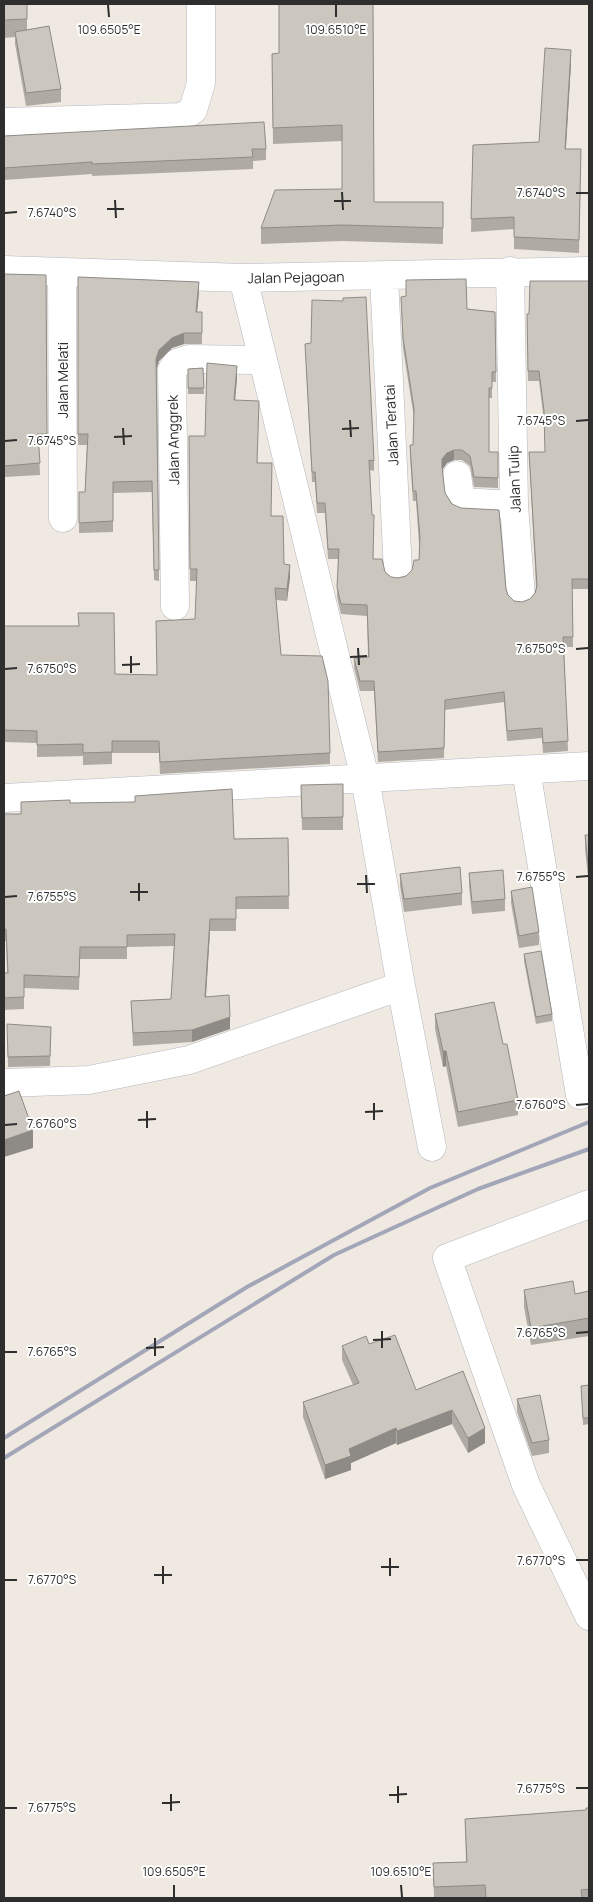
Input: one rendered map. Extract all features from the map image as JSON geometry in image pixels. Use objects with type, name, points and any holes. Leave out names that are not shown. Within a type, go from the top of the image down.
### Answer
[{"type":"street","points":[[4,122],[182,117],[193,110],[201,83],[201,4]]},
{"type":"street","name":"Jalan Pejagoan","points":[[4,270],[243,278],[384,276],[510,271],[589,271]]},
{"type":"street","name":"Jalan Tulip","points":[[510,271],[514,505],[521,597]]},
{"type":"street","name":"Jalan Melati","points":[[62,272],[63,518]]},
{"type":"street","name":"Jalan Teratai","points":[[384,276],[398,573]]},
{"type":"street","points":[[243,278],[365,778],[401,986],[432,1148]]},
{"type":"street","name":"Jalan Anggrek","points":[[176,606],[172,370],[177,363],[189,359],[263,360]]},
{"type":"street","points":[[456,475],[462,502],[514,505]]},
{"type":"street","points":[[4,798],[589,766]]},
{"type":"street","points":[[526,770],[580,1095]]},
{"type":"street","points":[[4,1083],[89,1080],[189,1060],[401,986]]},
{"type":"street","points":[[589,1204],[447,1258],[526,1485],[589,1616]]},
{"type":"building","points":[[4,4],[27,4],[27,19],[4,20]]},
{"type":"building","points":[[279,4],[373,4],[374,202],[443,202],[443,228],[342,225],[261,228],[275,190],[342,189],[342,125],[273,128],[272,54],[279,53]]},
{"type":"building","points":[[49,26],[61,89],[26,93],[15,32]]},
{"type":"building","points":[[545,48],[571,50],[565,149],[581,149],[579,240],[514,237],[514,217],[471,219],[473,145],[539,142]]},
{"type":"building","points":[[264,122],[266,149],[252,149],[253,157],[92,164],[92,162],[4,168],[4,136]]},
{"type":"building","points":[[4,274],[46,275],[47,434],[38,434],[40,463],[4,466]]},
{"type":"building","points":[[78,277],[199,282],[196,312],[202,312],[202,333],[184,333],[172,338],[159,350],[156,359],[159,570],[154,570],[152,481],[113,482],[113,521],[79,523],[79,492],[85,492],[88,434],[78,434]]},
{"type":"building","points":[[466,279],[467,309],[495,312],[496,372],[492,372],[492,388],[489,388],[489,452],[498,452],[498,478],[474,477],[470,456],[462,450],[454,450],[447,453],[442,459],[445,493],[452,504],[461,508],[499,510],[506,589],[508,595],[514,601],[522,602],[530,599],[535,593],[537,586],[529,452],[545,452],[544,411],[539,371],[528,371],[527,314],[529,314],[530,281],[589,281],[589,579],[572,579],[573,637],[563,637],[568,741],[543,743],[542,728],[507,731],[504,692],[445,700],[444,748],[378,752],[374,681],[360,681],[354,658],[369,657],[367,605],[341,604],[337,587],[339,549],[328,549],[325,503],[317,503],[315,472],[312,472],[305,344],[311,343],[312,300],[343,301],[343,298],[366,297],[374,461],[369,460],[372,515],[374,515],[373,559],[382,559],[385,572],[391,577],[398,578],[406,576],[412,570],[414,560],[419,560],[420,537],[416,491],[413,491],[410,445],[413,445],[414,409],[403,338],[401,297],[406,296],[406,280]]},
{"type":"building","points":[[207,363],[237,366],[234,400],[259,401],[257,463],[272,463],[271,516],[283,516],[284,564],[290,565],[287,589],[275,588],[281,655],[322,656],[328,681],[330,753],[160,762],[159,741],[112,741],[112,752],[83,753],[83,744],[37,745],[37,731],[4,730],[4,626],[79,626],[78,613],[114,613],[115,674],[157,675],[156,621],[195,619],[197,569],[190,569],[189,436],[205,436]]},
{"type":"building","points":[[203,368],[204,388],[188,388],[188,369]]},
{"type":"building","points":[[343,784],[343,817],[302,818],[301,785]]},
{"type":"building","points":[[232,789],[234,839],[288,838],[289,896],[236,897],[236,919],[210,919],[205,997],[229,995],[230,1017],[192,1030],[133,1033],[131,1001],[171,999],[175,934],[127,935],[127,947],[80,947],[79,977],[24,975],[24,997],[4,998],[4,973],[8,973],[6,929],[4,929],[4,814],[21,814],[21,802],[70,800],[70,803],[135,802],[135,796]]},
{"type":"building","points":[[585,835],[589,835],[589,873]]},
{"type":"building","points":[[460,867],[462,893],[404,899],[400,874]]},
{"type":"building","points":[[503,870],[505,899],[472,902],[469,873]]},
{"type":"building","points":[[532,887],[539,932],[519,936],[511,891]]},
{"type":"building","points":[[541,951],[552,1014],[536,1017],[524,954]]},
{"type":"building","points":[[494,1002],[503,1044],[507,1044],[518,1100],[458,1112],[446,1051],[443,1051],[435,1014]]},
{"type":"building","points":[[7,1024],[51,1027],[50,1056],[8,1057]]},
{"type":"building","points":[[19,1091],[33,1130],[4,1140],[4,1096]]},
{"type":"building","points":[[573,1281],[575,1294],[589,1291],[589,1318],[531,1328],[524,1290]]},
{"type":"building","points":[[395,1335],[416,1390],[463,1371],[485,1428],[468,1438],[452,1410],[397,1431],[396,1428],[349,1449],[351,1456],[325,1465],[303,1402],[359,1383],[342,1346],[366,1336],[369,1344]]},
{"type":"building","points":[[589,1385],[589,1418],[583,1418],[581,1386]]},
{"type":"building","points":[[540,1395],[549,1440],[532,1443],[517,1399]]},
{"type":"building","points":[[586,1808],[589,1808],[589,1889],[581,1890],[582,1898],[486,1898],[485,1885],[434,1887],[433,1863],[467,1862],[465,1819],[586,1810]]},
{"type":"railway","points":[[4,1438],[247,1287],[430,1188],[589,1122]]},
{"type":"railway","points":[[4,1458],[334,1255],[478,1189],[589,1149]]}]
